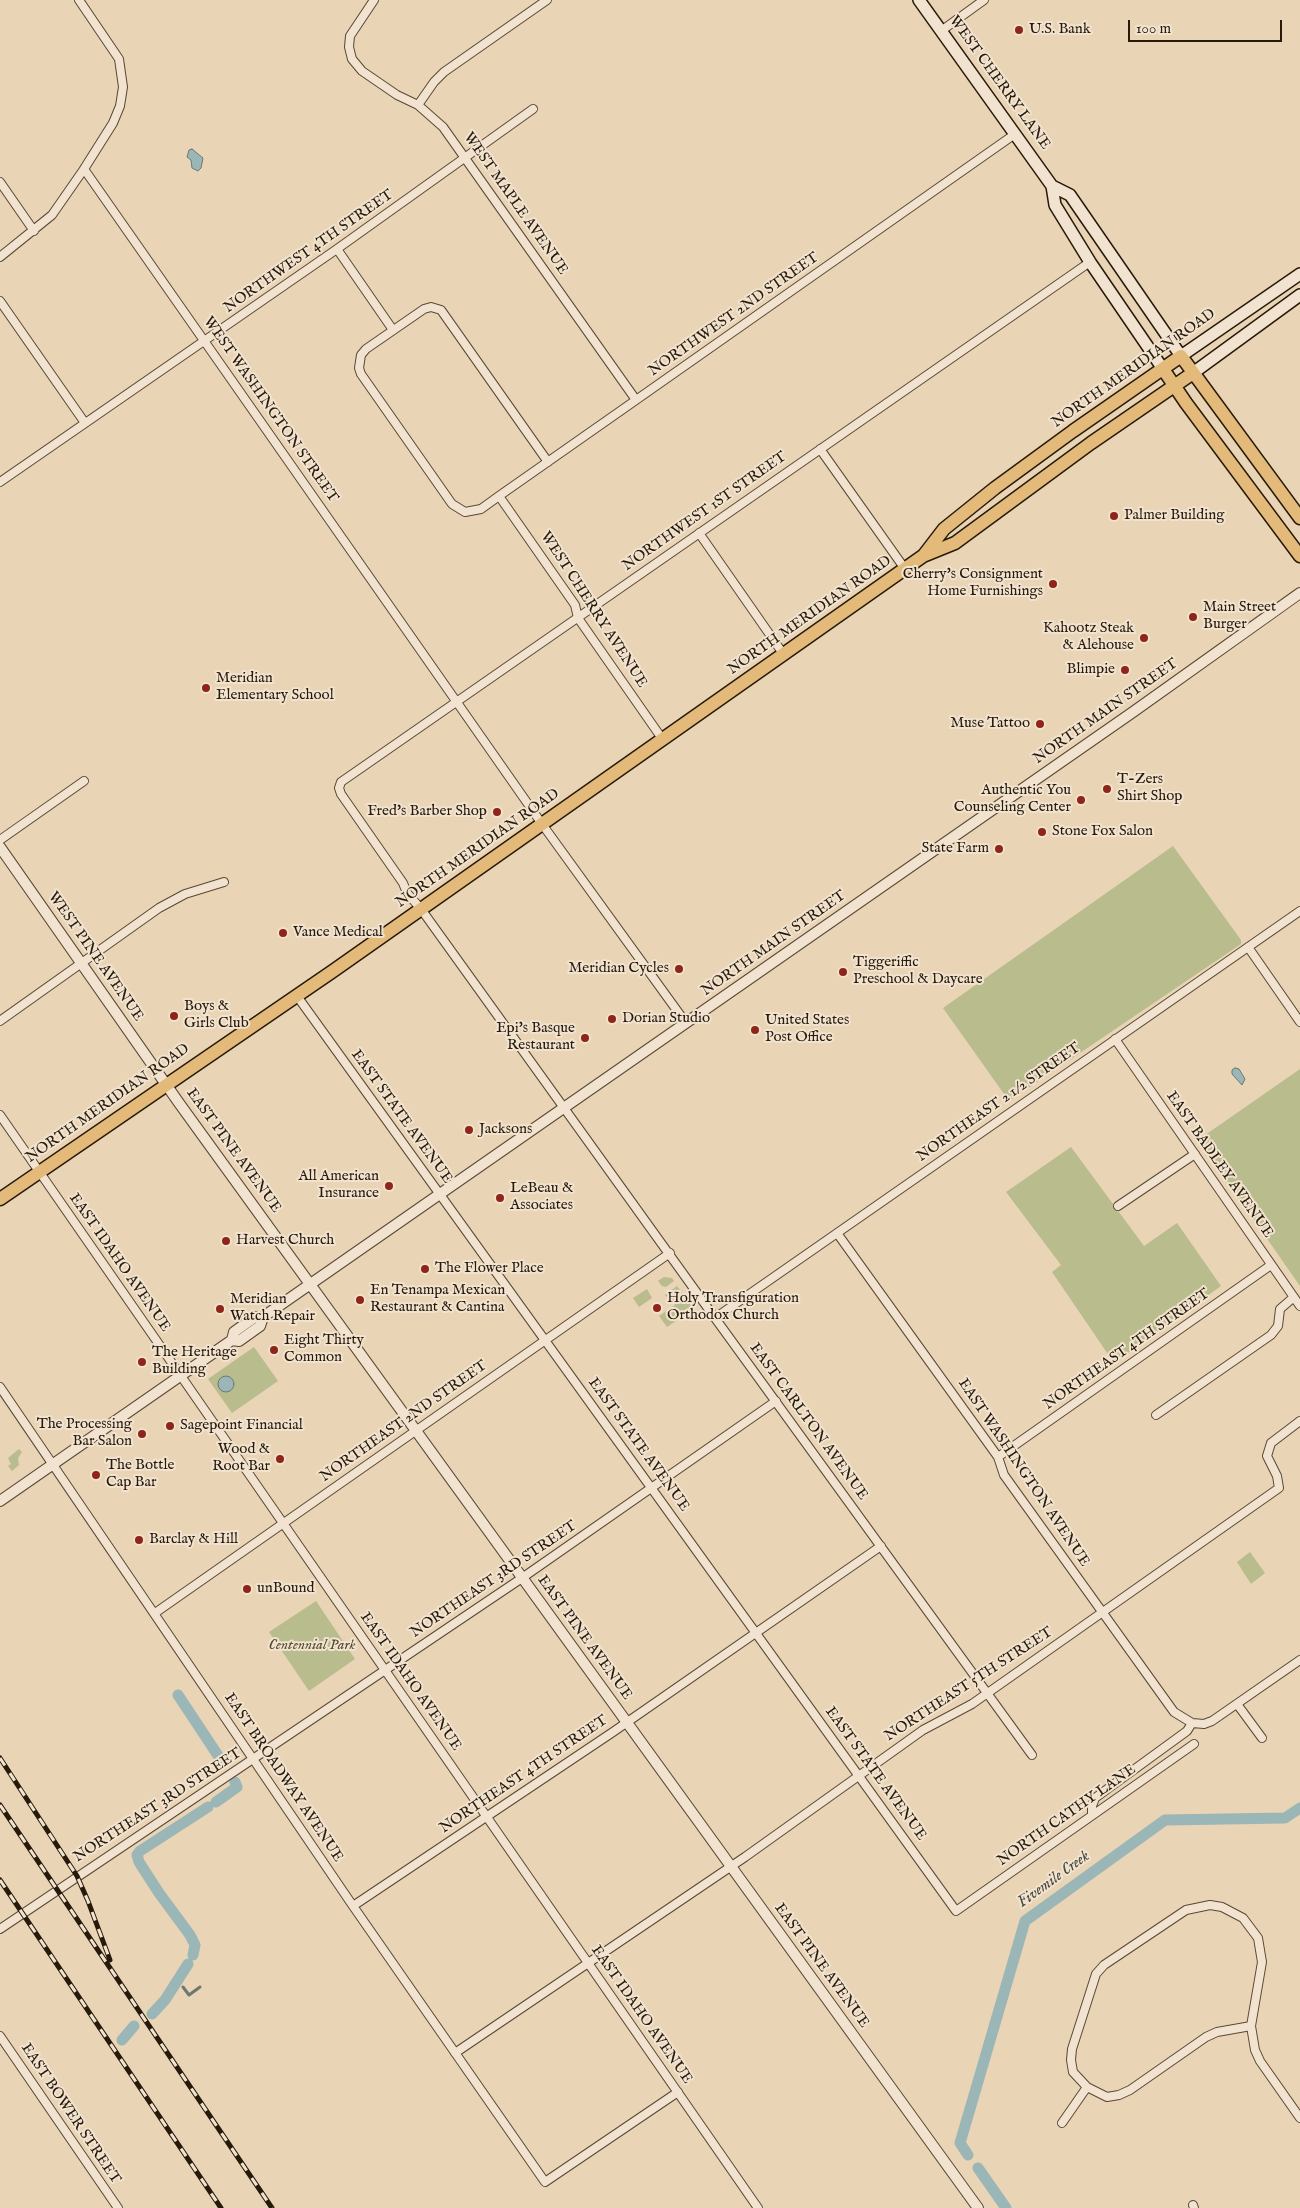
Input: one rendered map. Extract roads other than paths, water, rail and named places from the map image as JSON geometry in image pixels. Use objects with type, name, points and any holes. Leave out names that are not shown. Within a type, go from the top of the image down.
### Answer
[{"type":"main road","name":"WEST CHERRY LANE","points":[[919,0],[1052,186],[1055,205],[1090,262],[1163,368]]},
{"type":"main road","name":"WEST CHERRY LANE","points":[[1052,186],[1070,195],[1193,373],[1300,518]]},
{"type":"main road","name":"NORTH MERIDIAN ROAD","points":[[923,556],[944,529],[995,488],[1163,368],[1300,274]]},
{"type":"main road","name":"NORTH MERIDIAN ROAD","points":[[0,1199],[297,996],[904,569],[923,556],[955,543],[1091,443],[1193,373],[1300,295]]},
{"type":"main road","points":[[1163,368],[1174,386],[1300,556]]},
{"type":"street","points":[[0,257],[52,215],[113,123],[120,106],[123,88],[119,59],[79,0]]},
{"type":"street","name":"WEST MAPLE AVENUE","points":[[374,0],[355,25],[350,36],[349,47],[352,59],[362,71],[398,95],[418,105],[443,127],[466,156],[636,400]]},
{"type":"street","points":[[418,105],[434,82],[444,72],[547,0]]},
{"type":"street","points":[[941,31],[984,0]]},
{"type":"street","name":"NORTHWEST 4TH STREET","points":[[0,482],[205,342],[533,109]]},
{"type":"street","name":"NORTHWEST 2ND STREET","points":[[393,330],[366,349],[360,362],[361,374],[452,504],[465,512],[480,509],[1015,134]]},
{"type":"street","name":"WEST WASHINGTON STREET","points":[[84,169],[542,824]]},
{"type":"street","points":[[0,182],[34,230]]},
{"type":"street","points":[[337,249],[393,330],[424,309],[431,307],[442,310],[548,462]]},
{"type":"street","name":"NORTHWEST 1ST STREET","points":[[339,788],[342,782],[1090,262]]},
{"type":"street","points":[[0,301],[85,423]]},
{"type":"street","points":[[820,449],[904,569]]},
{"type":"street","name":"WEST CHERRY AVENUE","points":[[499,496],[575,605],[578,618],[663,740]]},
{"type":"street","points":[[699,533],[784,655]]},
{"type":"street","name":"NORTH MAIN STREET","points":[[0,1501],[232,1340],[234,1332],[255,1317],[264,1318],[1300,593]]},
{"type":"street","points":[[0,840],[84,781]]},
{"type":"street","name":"EAST CARLTON AVENUE","points":[[339,788],[341,794],[403,883],[407,894],[421,909],[1032,1755]]},
{"type":"street","points":[[542,824],[686,1023]]},
{"type":"street","name":"WEST PINE AVENUE","points":[[0,847],[166,1084]]},
{"type":"street","points":[[0,1021],[159,908],[185,894],[224,882]]},
{"type":"street","name":"NORTHEAST 2 1/2 STREET","points":[[715,1318],[1300,911]]},
{"type":"street","points":[[1248,947],[1300,1022]]},
{"type":"street","name":"EAST STATE AVENUE","points":[[297,996],[956,1911]]},
{"type":"street","name":"EAST BADLEY AVENUE","points":[[1115,1039],[1300,1306]]},
{"type":"street","name":"EAST PINE AVENUE","points":[[166,1084],[978,2208]]},
{"type":"street","name":"EAST IDAHO AVENUE","points":[[0,1115],[758,2208]]},
{"type":"street","points":[[1118,1206],[1196,1154]]},
{"type":"street","name":"EAST WASHINGTON AVENUE","points":[[837,1233],[998,1457],[1004,1474],[1174,1712],[1192,1723]]},
{"type":"street","name":"NORTHEAST 2ND STREET","points":[[155,1613],[670,1253]]},
{"type":"street","name":"NORTHEAST 4TH STREET","points":[[998,1457],[1271,1265]]},
{"type":"street","points":[[1156,1415],[1272,1335],[1278,1326],[1280,1309],[1294,1297]]},
{"type":"street","name":"EAST BROADWAY AVENUE","points":[[0,1387],[353,1906],[545,2182],[678,2092]]},
{"type":"street","name":"NORTHEAST 3RD STREET","points":[[0,1929],[56,1889],[254,1760],[386,1671],[776,1401]]},
{"type":"street","name":"NORTHEAST 5TH STREET","points":[[455,2053],[860,1777],[923,1730],[972,1704],[1279,1488],[1277,1476],[1267,1456],[1271,1443],[1300,1421]]},
{"type":"street","name":"NORTHEAST 4TH STREET","points":[[353,1906],[627,1723],[881,1546]]},
{"type":"street","points":[[1092,1815],[1092,1806],[1095,1798],[1187,1731],[1192,1723],[1204,1724],[1212,1721],[1300,1660]]},
{"type":"street","points":[[1237,1704],[1262,1738]]},
{"type":"street","name":"NORTH CATHY LANE","points":[[956,1911],[1194,1744]]},
{"type":"street","points":[[1251,2026],[1217,2032],[1206,2037],[1130,2090],[1119,2095],[1107,2097],[1087,2087],[1073,2072],[1072,2049],[1096,1974],[1104,1965],[1186,1910],[1210,1905],[1233,1911],[1252,1927],[1261,1950],[1261,1969],[1251,2026],[1256,2050],[1260,2061],[1300,2118]]},
{"type":"street","name":"EAST BOWER STREET","points":[[0,2036],[118,2208]]},
{"type":"street","points":[[1062,2123],[1087,2087]]},
{"type":"water","points":[[192,149],[203,158],[201,168],[198,171],[192,168],[191,160],[187,157],[189,150]]},
{"type":"water","points":[[1235,1068],[1239,1069],[1245,1079],[1242,1085],[1232,1074],[1232,1070]]},
{"type":"water","points":[[223,1376],[229,1376],[234,1381],[232,1390],[223,1392],[218,1387],[218,1381]]},
{"type":"waterway","points":[[178,1695],[221,1760]]},
{"type":"waterway","points":[[216,1802],[237,1787],[235,1782]]},
{"type":"waterway","points":[[193,1955],[195,1945],[190,1935],[159,1893],[139,1862],[137,1855],[140,1851],[208,1807]]},
{"type":"waterway","name":"Fivemile Creek","points":[[968,2155],[960,2143],[1025,1921],[1165,1820],[1285,1818],[1300,1808]]},
{"type":"waterway","points":[[152,2014],[165,2000],[188,1964]]},
{"type":"waterway","points":[[183,1987],[189,1995],[200,1987]]},
{"type":"waterway","points":[[122,2040],[134,2026]]},
{"type":"waterway","name":"Fivemile Creek","points":[[978,2168],[1006,2208]]},
{"type":"railway","points":[[0,1758],[77,1876],[110,1960]]},
{"type":"railway","points":[[0,1805],[272,2208]]},
{"type":"railway","points":[[0,1880],[221,2208]]},
{"type":"place","name":"U.S. Bank","points":[[1019,30]]},
{"type":"place","name":"Palmer Building","points":[[1114,516]]},
{"type":"place","name":"Cherry's Consignment Home Furnishings","points":[[1053,584]]},
{"type":"place","name":"Main Street Burger","points":[[1193,617]]},
{"type":"place","name":"Kahootz Steak & Alehouse","points":[[1144,638]]},
{"type":"place","name":"Blimpie","points":[[1125,670]]},
{"type":"place","name":"Meridian Elementary School","points":[[206,688]]},
{"type":"place","name":"Muse Tattoo","points":[[1040,724]]},
{"type":"place","name":"T-Zers Shirt Shop","points":[[1107,789]]},
{"type":"place","name":"Authentic You Counseling Center","points":[[1081,800]]},
{"type":"place","name":"Fred's Barber Shop","points":[[497,812]]},
{"type":"place","name":"Stone Fox Salon","points":[[1042,832]]},
{"type":"place","name":"State Farm","points":[[999,849]]},
{"type":"place","name":"Vance Medical","points":[[283,933]]},
{"type":"place","name":"Meridian Cycles","points":[[679,969]]},
{"type":"place","name":"Tiggeriffic Preschool & Daycare","points":[[843,972]]},
{"type":"place","name":"Boys & Girls Club","points":[[174,1016]]},
{"type":"place","name":"Dorian Studio","points":[[612,1019]]},
{"type":"place","name":"United States Post Office","points":[[755,1030]]},
{"type":"place","name":"Epi's Basque Restaurant","points":[[585,1038]]},
{"type":"place","name":"Jacksons","points":[[469,1130]]},
{"type":"place","name":"All American Insurance","points":[[389,1186]]},
{"type":"place","name":"LeBeau & Associates","points":[[500,1198]]},
{"type":"place","name":"Harvest Church","points":[[226,1241]]},
{"type":"place","name":"The Flower Place","points":[[425,1269]]},
{"type":"place","name":"En Tenampa Mexican Restaurant & Cantina","points":[[360,1300]]},
{"type":"place","name":"Holy Transfiguration Orthodox Church","points":[[657,1308]]},
{"type":"place","name":"Meridian Watch Repair","points":[[220,1309]]},
{"type":"place","name":"Eight Thirty Common","points":[[274,1350]]},
{"type":"place","name":"The Heritage Building","points":[[142,1362]]},
{"type":"place","name":"Sagepoint Financial","points":[[170,1426]]},
{"type":"place","name":"The Processing Bar Salon","points":[[142,1434]]},
{"type":"place","name":"Wood & Root Bar","points":[[280,1459]]},
{"type":"place","name":"The Bottle Cap Bar","points":[[96,1475]]},
{"type":"place","name":"Barclay & Hill","points":[[139,1540]]},
{"type":"place","name":"unBound","points":[[247,1589]]},
{"type":"park label","name":"Centennial Park","points":[[312,1646]]}]
